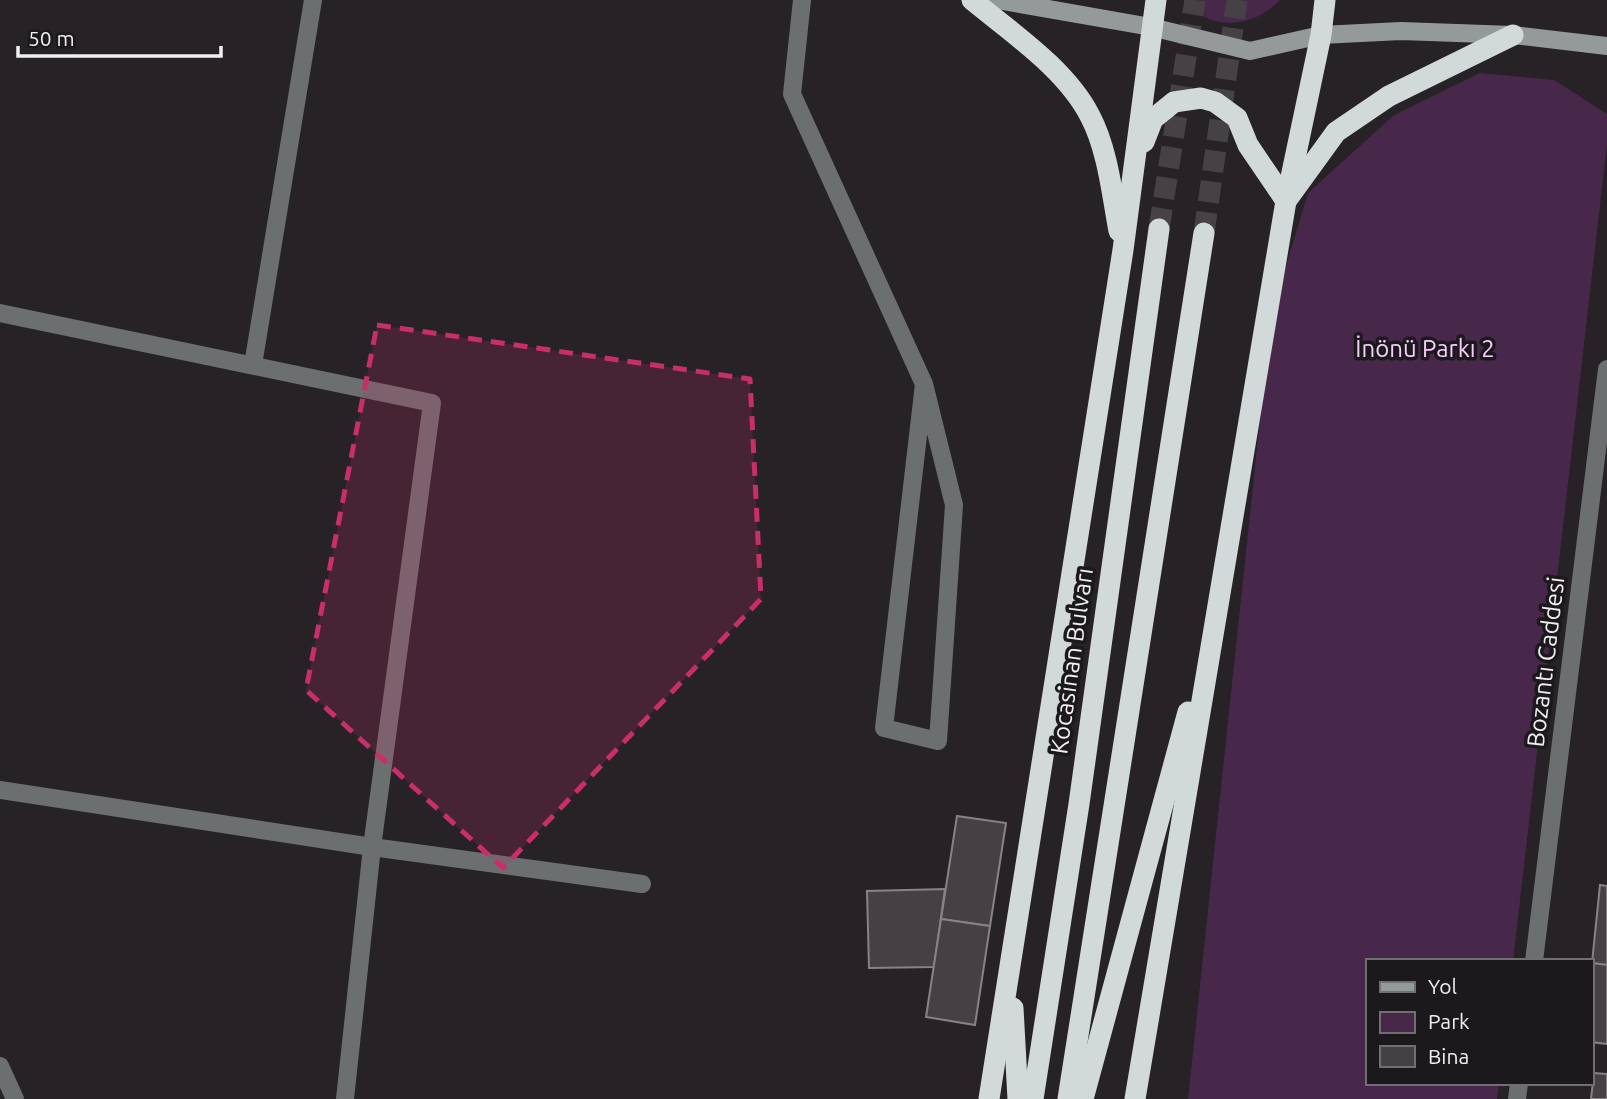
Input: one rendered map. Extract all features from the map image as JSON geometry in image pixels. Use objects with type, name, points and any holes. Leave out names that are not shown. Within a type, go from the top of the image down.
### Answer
[{"type":"highway","points":[[972,0],[1052,67],[1090,116],[1107,169],[1123,250]]},
{"type":"highway","points":[[989,1099],[1123,250],[1156,0]]},
{"type":"highway","points":[[1135,1099],[1286,201],[1321,35],[1325,0]]},
{"type":"highway","points":[[1286,201],[1336,132],[1389,96],[1513,35]]},
{"type":"highway","points":[[1123,250],[1146,130],[1163,109],[1174,103],[1201,99],[1227,109],[1237,118],[1248,145],[1286,201]]},
{"type":"highway","name":"Kocasinan Bulvarı","points":[[1033,1099],[1079,804],[1159,229]]},
{"type":"highway","points":[[1068,1099],[1204,233]]},
{"type":"highway","points":[[1083,1099],[1220,592]]},
{"type":"highway","points":[[1010,971],[1018,1099]]},
{"type":"street","points":[[253,365],[313,0]]},
{"type":"street","points":[[802,0],[792,94],[924,384],[954,505],[938,741],[884,728],[924,384]]},
{"type":"street","points":[[997,0],[1032,2],[1250,51],[1321,35],[1401,31],[1513,35],[1607,47]]},
{"type":"street","points":[[0,313],[432,403],[372,847],[345,1099]]},
{"type":"street","name":"Bozantı Caddesi","points":[[1534,959],[1607,369]]},
{"type":"street","points":[[0,790],[372,847],[642,884]]},
{"type":"street","points":[[0,1066],[15,1099]]},
{"type":"highlighted area","points":[[377,325],[750,379],[761,599],[503,868],[306,690]]},
{"type":"green space","points":[[1183,0],[1280,0],[1257,17],[1231,23],[1206,18]]},
{"type":"green space","name":"İnönü Parkı 2","points":[[1480,73],[1554,80],[1607,114],[1607,144],[1513,959],[1366,959],[1366,1085],[1499,1085],[1497,1099],[1188,1099],[1271,316],[1308,193],[1394,115]]},
{"type":"building","points":[[957,816],[1006,823],[990,926],[941,919]]},
{"type":"building","points":[[1600,885],[1607,886],[1607,965],[1593,963]]},
{"type":"building","points":[[945,889],[934,967],[869,968],[867,891]]},
{"type":"building","points":[[941,919],[990,926],[975,1025],[926,1017]]},
{"type":"building","points":[[1593,963],[1607,965],[1607,1044],[1593,1042]]},
{"type":"building","points":[[1594,1073],[1607,1074],[1607,1099],[1591,1099]]},
{"type":"tunnel","points":[[1159,229],[1195,0]]},
{"type":"tunnel","points":[[1204,233],[1237,0]]}]
